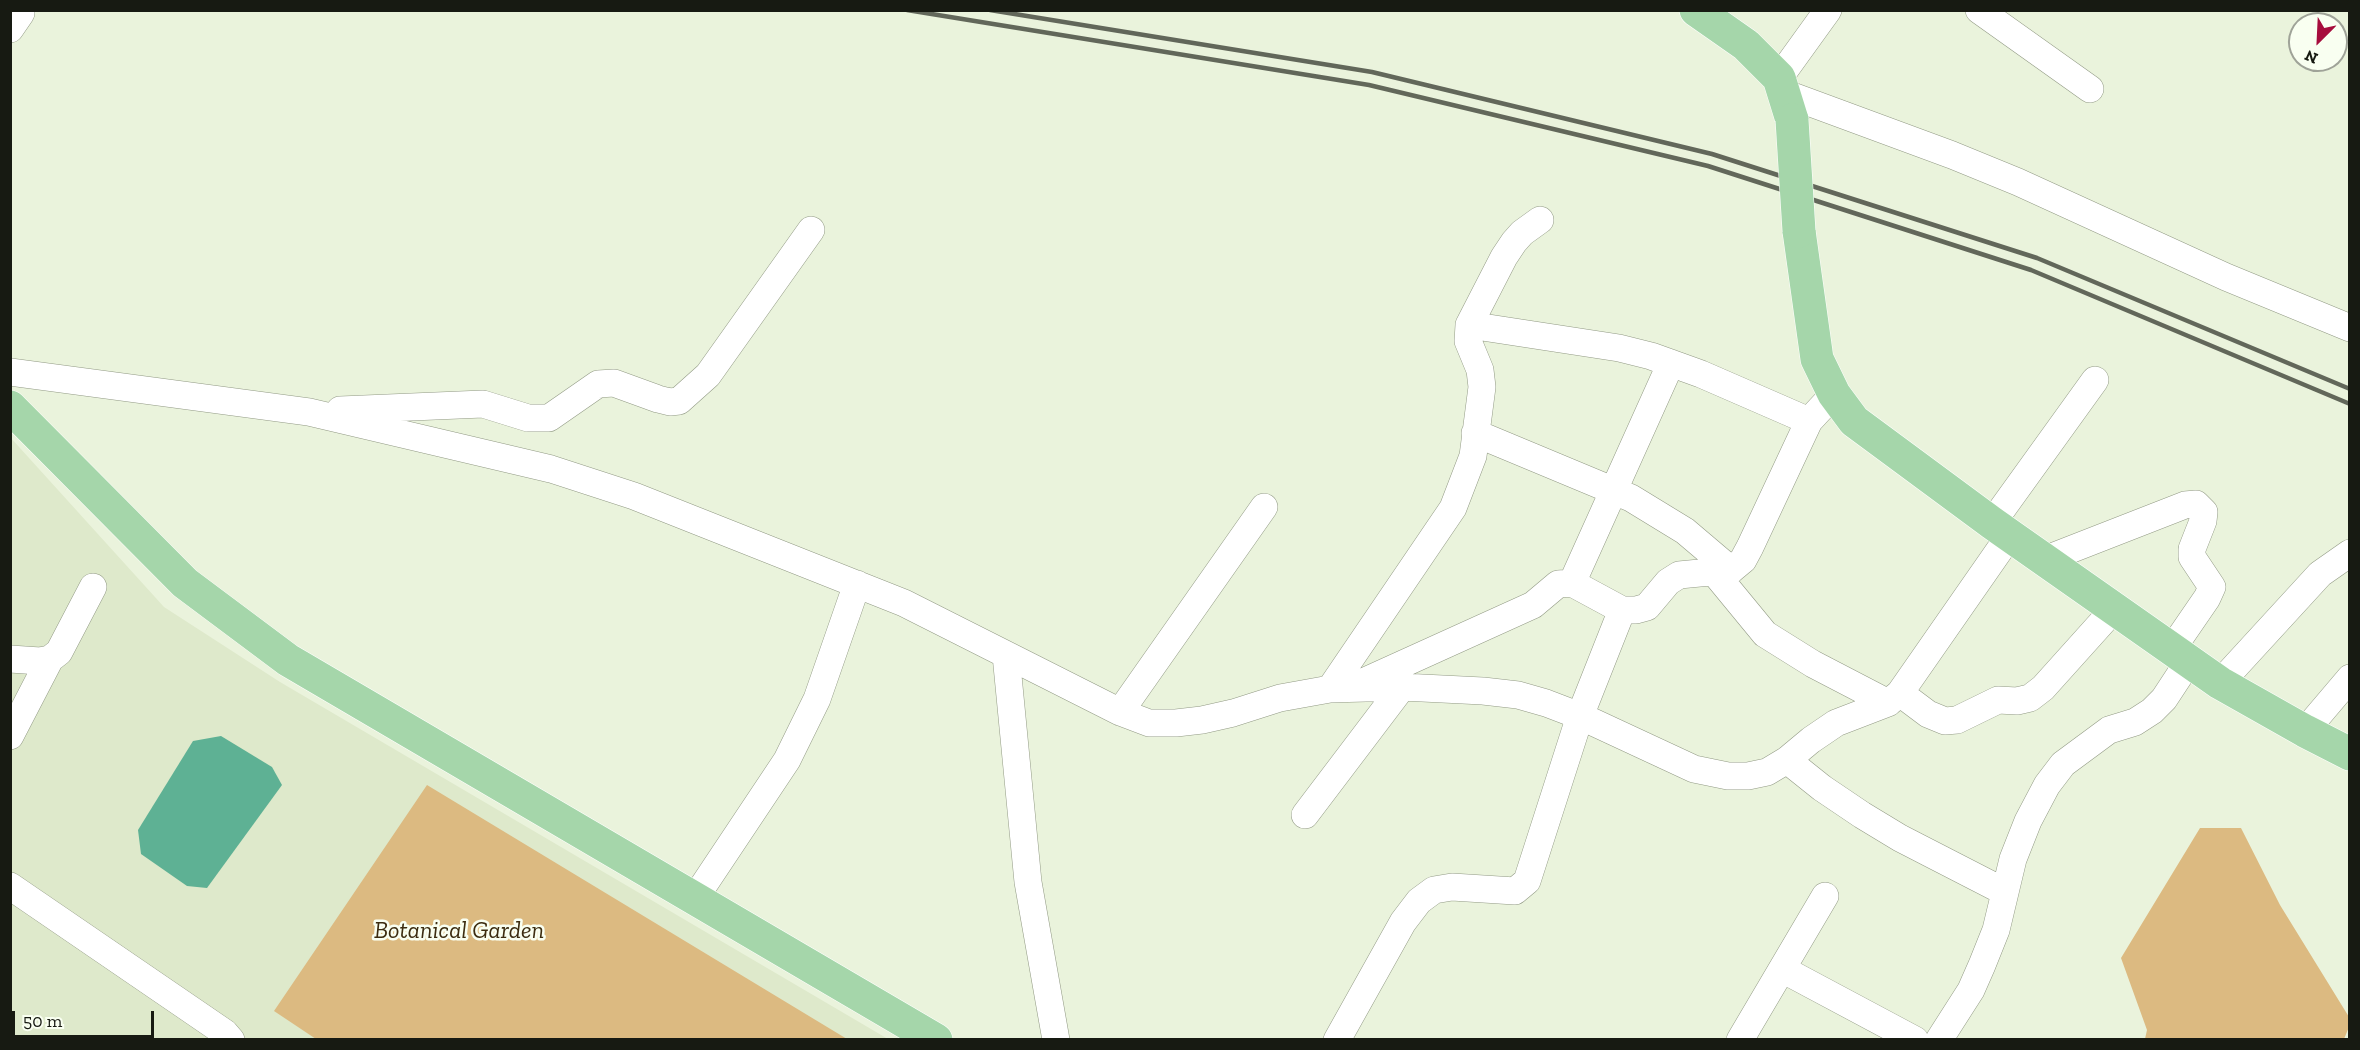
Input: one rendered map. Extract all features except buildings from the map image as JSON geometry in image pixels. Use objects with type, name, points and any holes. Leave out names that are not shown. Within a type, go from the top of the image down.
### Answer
[{"type":"main road","points":[[1696,10],[1746,45],[1785,97],[1799,231],[1817,359],[1834,394],[1854,421],[2044,560],[2220,683],[2349,754]]},
{"type":"main road","points":[[10,407],[185,583],[288,660],[936,1040]]},
{"type":"street","points":[[1828,10],[1785,97],[1912,139],[1996,172],[2226,277],[2349,328]]},
{"type":"street","points":[[1979,10],[2090,89]]},
{"type":"street","points":[[1341,688],[1453,508],[1473,456],[1482,387],[1480,370],[1468,341],[1469,325],[1514,242],[1540,220]]},
{"type":"street","points":[[309,412],[483,404],[528,418],[549,418],[598,384],[614,383],[658,399],[679,401],[708,375],[811,230]]},
{"type":"street","points":[[1469,325],[1619,348],[1671,363],[1809,421]]},
{"type":"street","points":[[1572,583],[1671,363]]},
{"type":"street","points":[[10,372],[309,412],[551,469],[634,496],[904,603],[1120,712],[1149,723],[1176,723],[1233,713],[1280,698],[1341,688],[1402,687],[1518,695],[1580,716],[1694,769],[1728,776],[1748,776],[1767,772],[1836,723],[1894,698],[2095,380]]},
{"type":"street","points":[[1341,688],[1533,605],[1558,584],[1572,583],[1622,610],[1636,610],[1647,607],[1668,582],[1679,575],[1722,571],[1743,560],[1809,421],[1834,394]]},
{"type":"street","points":[[1475,433],[1615,490],[1661,515],[1685,531],[1722,571],[1765,634],[1813,664],[1945,721],[1957,720],[1998,700],[2030,699],[2043,688],[2114,609]]},
{"type":"street","points":[[1939,1040],[1971,990],[1982,965],[1996,930],[2013,859],[2028,821],[2047,784],[2063,764],[2109,730],[2135,722],[2152,711],[2164,699],[2212,587],[2192,557],[2192,549],[2203,521],[2204,512],[2196,504],[2185,505],[2044,560]]},
{"type":"street","points":[[1120,712],[1264,507]]},
{"type":"street","points":[[2220,683],[2320,574],[2349,553]]},
{"type":"street","points":[[695,898],[787,760],[817,699],[857,584]]},
{"type":"street","points":[[12,727],[51,659],[59,652],[93,587]]},
{"type":"street","points":[[1338,1040],[1403,922],[1419,901],[1434,890],[1452,887],[1515,891],[1527,881],[1580,716],[1622,610]]},
{"type":"street","points":[[1006,655],[1028,882],[1056,1040]]},
{"type":"street","points":[[10,659],[51,659]]},
{"type":"street","points":[[2305,731],[2349,678]]},
{"type":"street","points":[[1305,814],[1402,687]]},
{"type":"street","points":[[1787,760],[1822,789],[1862,815],[2005,892]]},
{"type":"street","points":[[10,886],[225,1033],[231,1040]]},
{"type":"street","points":[[1740,1040],[1825,896]]},
{"type":"street","points":[[1782,969],[1915,1040]]},
{"type":"shaded area","points":[[10,437],[164,607],[280,682],[888,1039],[11,1039]]},
{"type":"shaded area","points":[[221,736],[272,767],[282,785],[207,888],[187,886],[141,854],[138,830],[193,741]]},
{"type":"green space","name":"Botanical Garden","points":[[427,785],[847,1039],[316,1039],[274,1011]]},
{"type":"green space","points":[[2200,828],[2241,828],[2280,905],[2349,1017],[2349,1027],[2344,1039],[2145,1039],[2147,1030],[2121,958]]},
{"type":"railway","points":[[907,10],[1369,85],[1708,166],[2031,270],[2350,404]]},
{"type":"railway","points":[[990,10],[1372,72],[1712,154],[2037,258],[2350,389]]}]
